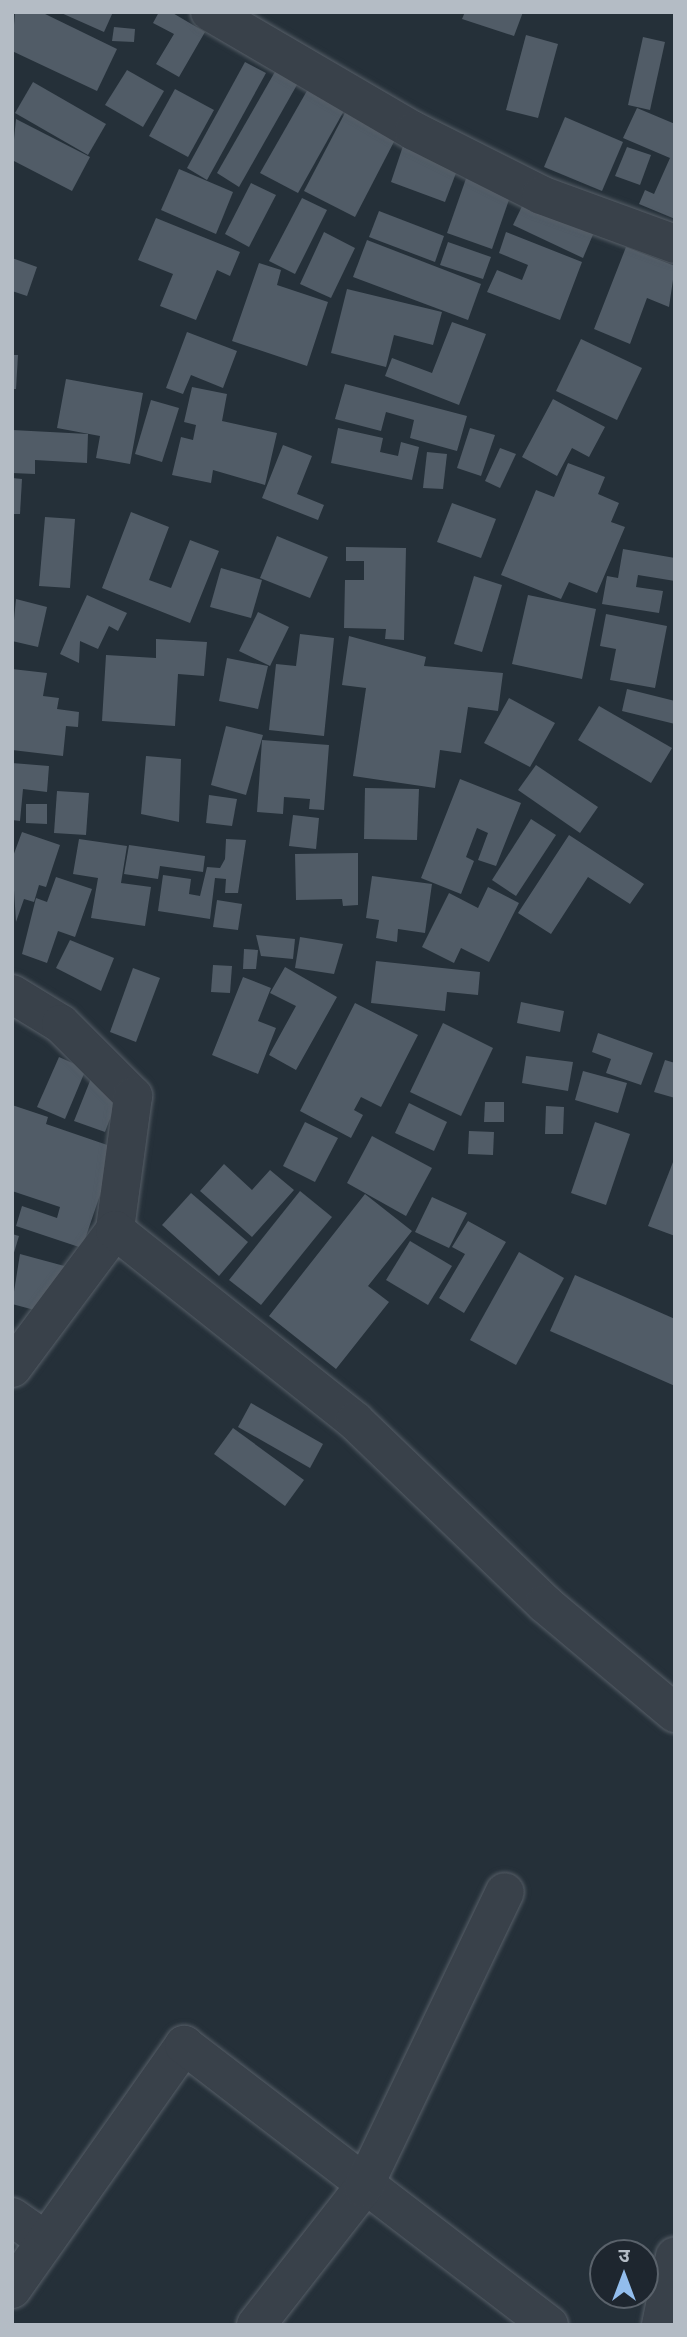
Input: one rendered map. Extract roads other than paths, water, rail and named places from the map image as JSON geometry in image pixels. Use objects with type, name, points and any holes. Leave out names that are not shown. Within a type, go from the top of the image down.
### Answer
[{"type":"street","points":[[210,12],[414,131],[541,195],[675,244]]},
{"type":"street","points":[[12,994],[61,1024],[133,1096],[115,1230],[12,1368]]},
{"type":"street","points":[[115,1230],[355,1421],[545,1604],[675,1713]]},
{"type":"street","points":[[256,2325],[363,2188],[505,1892]]},
{"type":"street","points":[[12,2289],[27,2228],[184,2045],[363,2188],[549,2325]]},
{"type":"street","points":[[661,2325],[675,2256]]}]
